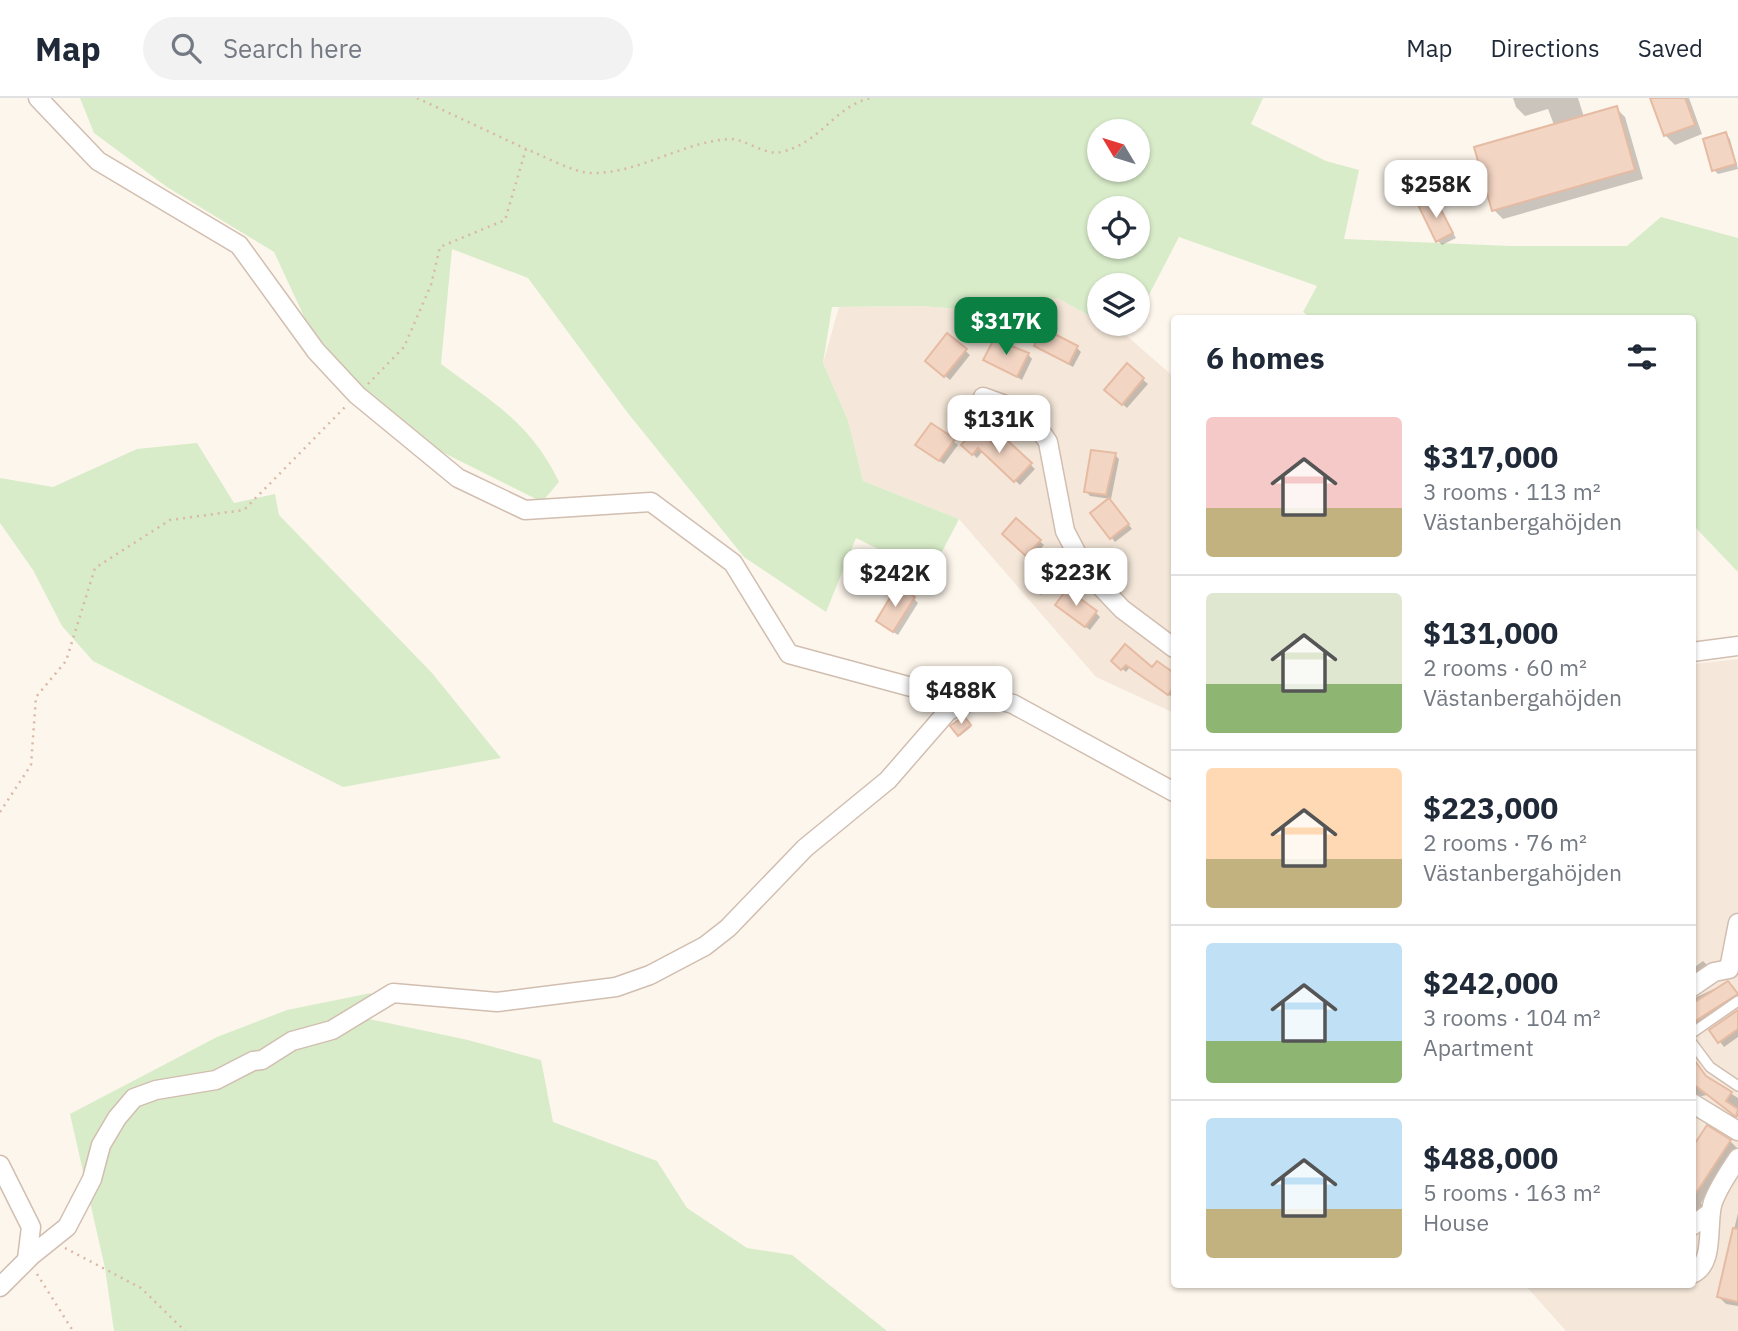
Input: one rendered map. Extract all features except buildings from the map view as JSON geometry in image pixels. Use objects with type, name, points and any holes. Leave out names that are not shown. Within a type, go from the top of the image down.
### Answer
[{"type":"street","points":[[38,98],[98,161],[239,245],[316,351],[357,395],[458,478],[525,510],[651,502],[733,563],[789,654],[967,702]]},
{"type":"street","points":[[983,397],[1028,413],[1048,442],[1065,531],[1086,571],[1122,609],[1171,646]]},
{"type":"street","points":[[1696,651],[1738,646]]},
{"type":"street","points":[[0,1287],[27,1259],[67,1227],[92,1179],[101,1145],[117,1118],[134,1098],[156,1090],[216,1080],[253,1061],[262,1060],[292,1041],[332,1030],[393,993],[497,1002],[616,987],[650,975],[688,956],[722,933],[799,854],[888,779],[948,711],[967,702],[987,698],[1013,704],[1171,790]]},
{"type":"street","points":[[1696,984],[1714,972],[1734,974],[1738,923]]},
{"type":"street","points":[[1696,1106],[1738,1132]]},
{"type":"street","points":[[1696,1271],[1701,1268],[1705,1255],[1711,1212],[1719,1189],[1738,1158]]},
{"type":"street","points":[[0,1165],[31,1227],[27,1259]]},
{"type":"street","points":[[1696,1223],[1711,1212]]},
{"type":"lane","points":[[1696,1030],[1738,1001]]},
{"type":"lane","points":[[1696,1048],[1710,1066],[1738,1086]]},
{"type":"path","points":[[417,98],[526,149],[588,173],[627,169],[688,148],[732,139],[778,153],[817,137],[851,103],[870,98]]},
{"type":"path","points":[[0,812],[32,765],[36,697],[66,661],[95,568],[170,520],[244,510],[404,347],[431,285],[440,247],[505,220],[526,149]]},
{"type":"path","points":[[50,1240],[141,1288],[185,1331]]},
{"type":"path","points":[[27,1259],[73,1331]]},
{"type":"shaded area","points":[[1057,298],[1087,314],[1087,336],[1127,336],[1171,374],[1171,712],[1096,677],[959,519],[863,481],[848,420],[823,363],[839,307],[921,306],[974,310]]},
{"type":"shaded area","points":[[1738,659],[1738,1331],[1566,1331],[1528,1288],[1696,1288],[1696,664]]},
{"type":"green space","points":[[80,98],[1263,98],[1251,124],[1326,161],[1359,170],[1344,239],[1510,246],[1627,246],[1661,217],[1738,238],[1738,572],[1696,528],[1696,315],[1307,315],[1303,312],[1317,286],[1179,237],[1150,293],[1150,273],[1087,273],[1087,314],[1057,298],[974,310],[921,306],[832,307],[823,363],[848,420],[863,481],[959,519],[930,575],[856,538],[826,612],[744,557],[627,412],[528,278],[452,249],[441,364],[493,402],[523,428],[536,444],[559,482],[542,502],[430,446],[374,403],[308,325],[274,252],[167,187],[94,133]]},
{"type":"green space","points":[[197,443],[234,503],[275,494],[279,515],[432,673],[501,758],[343,787],[93,661],[62,626],[33,570],[0,523],[0,478],[53,487],[137,449]]},
{"type":"green space","points":[[371,993],[369,1019],[468,1040],[541,1060],[553,1122],[657,1161],[687,1208],[747,1248],[792,1255],[887,1331],[114,1331],[105,1268],[70,1114],[217,1037],[287,1010]]}]
